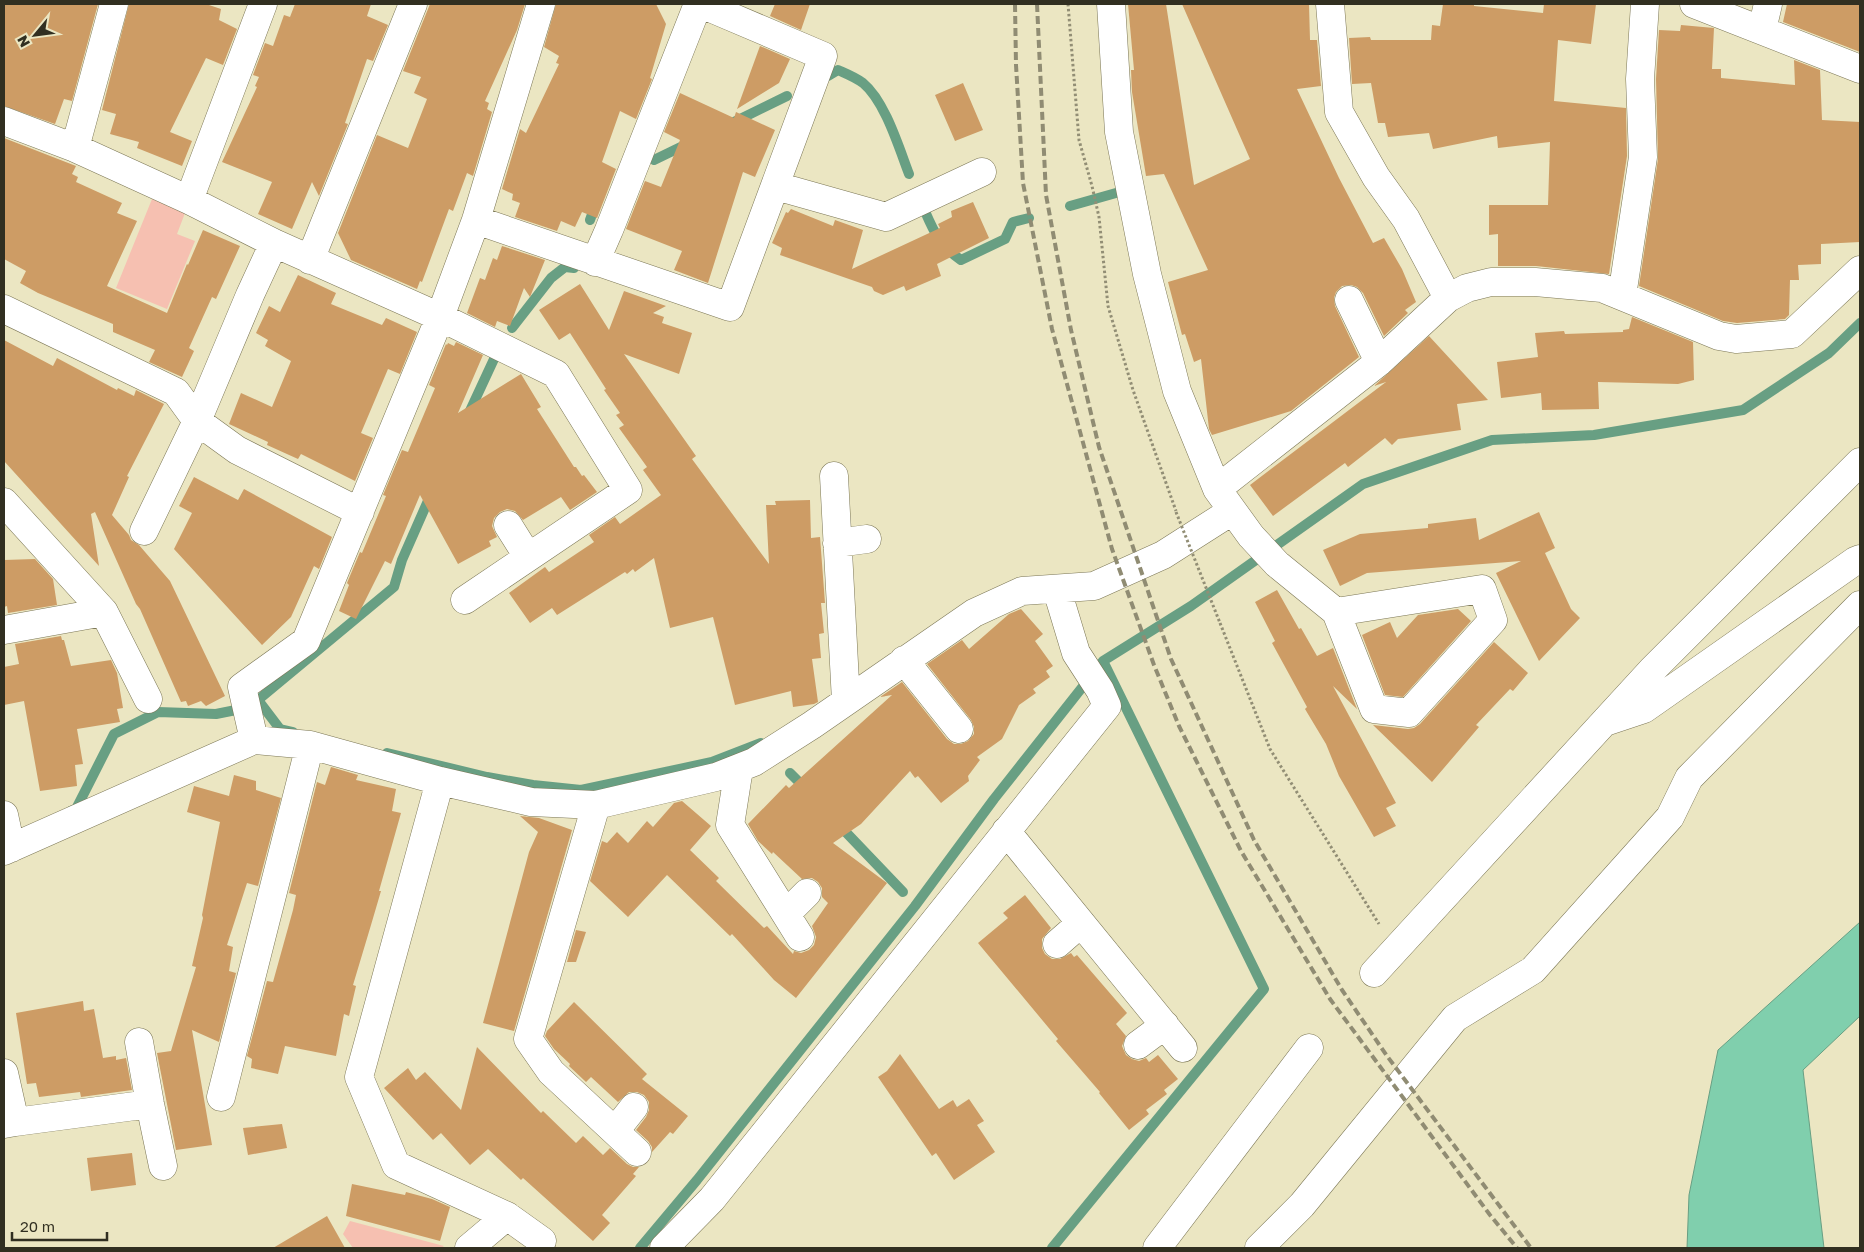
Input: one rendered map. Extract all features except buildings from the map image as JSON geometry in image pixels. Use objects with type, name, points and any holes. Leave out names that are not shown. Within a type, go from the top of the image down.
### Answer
[{"type":"street","points":[[75,148],[114,4]]},
{"type":"street","points":[[310,260],[412,4]]},
{"type":"street","points":[[254,740],[242,687],[306,641],[440,317],[476,220],[541,4]]},
{"type":"street","points":[[476,220],[595,262],[730,307],[823,56],[699,4],[595,262]]},
{"type":"street","points":[[1111,4],[1119,132],[1147,274],[1178,391],[1217,489],[1251,536],[1277,564],[1336,612],[1374,709],[1409,713],[1493,620],[1482,589],[1336,612]]},
{"type":"street","points":[[1330,4],[1339,112],[1376,177],[1406,219],[1448,298]]},
{"type":"street","points":[[1622,296],[1643,157],[1640,79],[1645,4]]},
{"type":"street","points":[[1694,4],[1765,17],[1860,69]]},
{"type":"street","points":[[189,200],[256,6]]},
{"type":"street","points":[[4,121],[75,148],[189,200],[274,243],[440,317],[556,374],[628,490],[465,600]]},
{"type":"street","points":[[776,186],[886,217],[982,172]]},
{"type":"street","points":[[144,531],[197,421],[274,243]]},
{"type":"street","points":[[1217,489],[1379,362],[1448,298],[1467,288],[1491,282],[1535,282],[1602,288],[1719,336],[1736,338],[1792,334],[1860,270]]},
{"type":"street","points":[[1349,300],[1379,362]]},
{"type":"street","points":[[4,308],[176,392],[197,421],[237,450],[360,512]]},
{"type":"street","points":[[1374,973],[1652,670],[1860,462]]},
{"type":"street","points":[[834,476],[846,701]]},
{"type":"street","points":[[4,502],[104,612],[148,699]]},
{"type":"street","points":[[4,815],[8,848],[254,740],[310,745],[440,781],[531,802],[596,805],[716,777],[754,762],[812,725],[974,613],[1022,591],[1094,586],[1162,555],[1232,512]]},
{"type":"street","points":[[508,525],[528,557]]},
{"type":"street","points":[[837,543],[867,539]]},
{"type":"street","points":[[1605,722],[1644,708],[1860,559]]},
{"type":"street","points":[[664,1248],[712,1199],[1107,706],[1100,690],[1076,653],[1058,590]]},
{"type":"street","points":[[1259,1248],[1302,1205],[1455,1018],[1534,970],[1670,817],[1689,778],[1860,605]]},
{"type":"street","points":[[4,630],[104,612]]},
{"type":"street","points":[[904,660],[959,729]]},
{"type":"street","points":[[221,1097],[310,745]]},
{"type":"street","points":[[739,768],[730,825],[800,937]]},
{"type":"street","points":[[440,781],[359,1077],[396,1165],[507,1216],[542,1241]]},
{"type":"street","points":[[596,805],[528,1038],[551,1072],[637,1152]]},
{"type":"street","points":[[1006,831],[1183,1048]]},
{"type":"street","points":[[786,914],[807,893]]},
{"type":"street","points":[[1057,944],[1082,923]]},
{"type":"street","points":[[1138,1045],[1165,1024]]},
{"type":"street","points":[[139,1042],[163,1166]]},
{"type":"street","points":[[1157,1248],[1309,1048]]},
{"type":"street","points":[[4,1073],[10,1123],[150,1104]]},
{"type":"street","points":[[615,1131],[634,1107]]},
{"type":"street","points":[[468,1248],[507,1216]]},
{"type":"path","points":[[1068,4],[1079,140],[1098,212],[1108,306],[1133,390],[1176,512],[1270,749],[1396,950]]},
{"type":"shaded area","points":[[152,199],[185,213],[177,234],[195,241],[167,309],[116,288]]},
{"type":"shaded area","points":[[1860,922],[1860,1016],[1803,1070],[1824,1248],[1687,1248],[1689,1195],[1718,1050]]},
{"type":"shaded area","points":[[350,1221],[444,1246],[441,1248],[353,1248],[343,1234]]},
{"type":"waterway","points":[[828,76],[838,70],[860,81],[871,91],[885,113],[909,174]]},
{"type":"waterway","points":[[734,122],[787,96]]},
{"type":"waterway","points":[[654,160],[687,144]]},
{"type":"waterway","points":[[1070,206],[1116,193]]},
{"type":"waterway","points":[[590,220],[596,203]]},
{"type":"waterway","points":[[924,209],[938,238],[947,249],[961,260],[1005,239],[1013,222],[1029,218]]},
{"type":"waterway","points":[[512,328],[551,278],[565,267],[574,268]]},
{"type":"waterway","points":[[640,1248],[697,1180],[915,906],[994,799],[1103,661],[1191,606],[1363,484],[1492,440],[1594,435],[1743,410],[1829,353],[1860,323]]},
{"type":"waterway","points":[[468,415],[494,359]]},
{"type":"waterway","points":[[258,700],[394,587],[402,560],[431,494]]},
{"type":"waterway","points":[[1052,1248],[1264,989],[1103,661]]},
{"type":"waterway","points":[[71,811],[76,809],[114,734],[158,712],[216,714],[246,708],[258,700],[280,729],[293,732]]},
{"type":"waterway","points":[[387,753],[487,777],[533,785],[581,790],[712,762],[761,743]]},
{"type":"waterway","points":[[790,773],[807,790]]},
{"type":"waterway","points":[[839,825],[903,892]]},
{"type":"railway","points":[[1015,4],[1016,65],[1023,183],[1052,329],[1112,549],[1154,665],[1179,726],[1241,851],[1330,999],[1490,1215],[1517,1248]]},
{"type":"railway","points":[[1037,4],[1046,195],[1071,330],[1099,447],[1171,659],[1254,840],[1342,990],[1387,1056],[1531,1248]]}]
